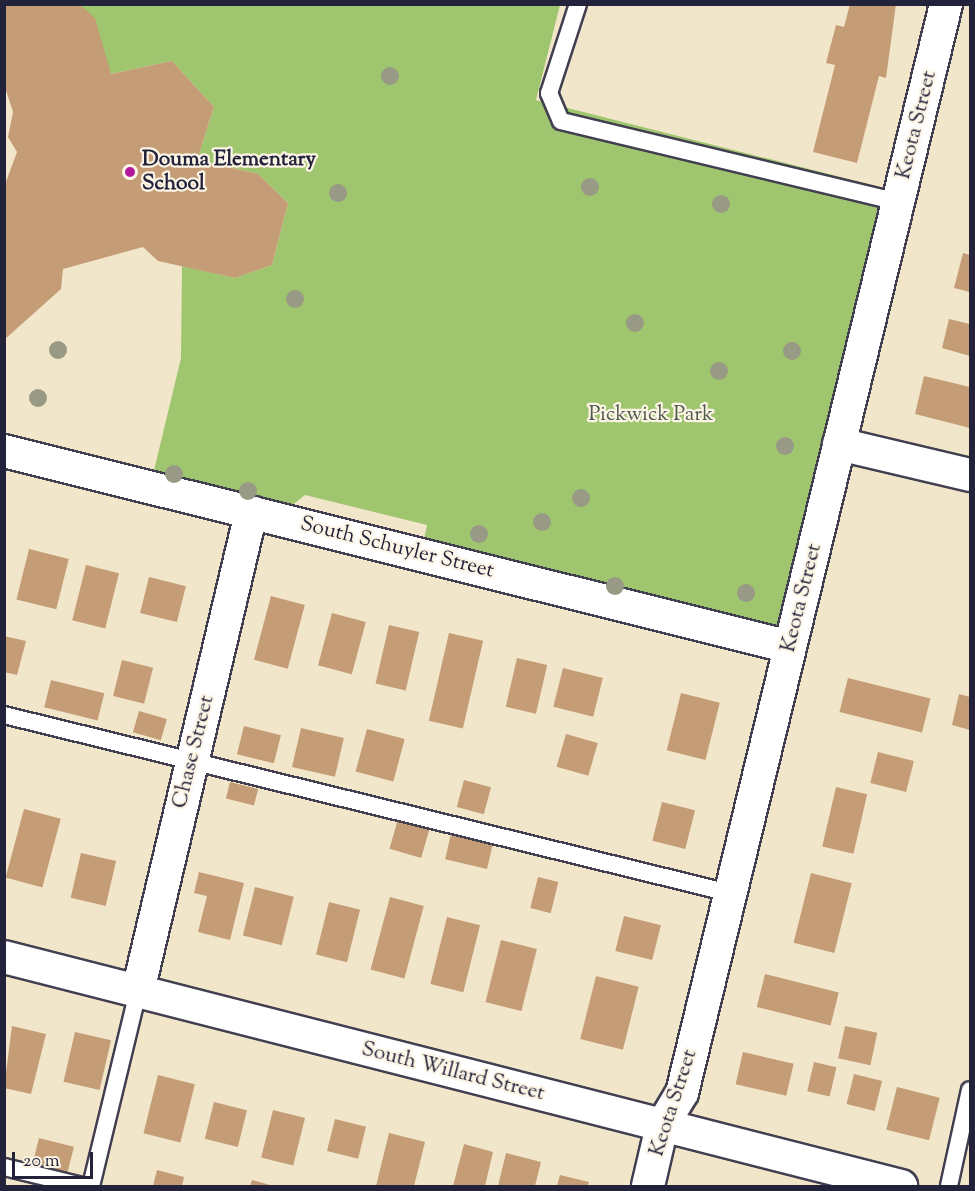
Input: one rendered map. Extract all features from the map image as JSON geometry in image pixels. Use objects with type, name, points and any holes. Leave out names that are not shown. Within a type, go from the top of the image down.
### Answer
[{"type":"street","name":"Keota Street","points":[[648,1186],[663,1126],[682,1093],[946,4]]},
{"type":"street","points":[[839,444],[970,475]]},
{"type":"street","name":"South Schuyler Street","points":[[4,452],[790,647]]},
{"type":"street","name":"Chase Street","points":[[138,991],[251,512]]},
{"type":"street","name":"South Willard Street","points":[[4,957],[902,1186]]},
{"type":"lane","points":[[579,4],[549,93],[561,121],[898,202]]},
{"type":"lane","points":[[4,715],[730,893]]},
{"type":"lane","points":[[91,1186],[138,991]]},
{"type":"lane","points":[[949,1186],[970,1090]]},
{"type":"lane","points":[[4,1167],[82,1186]]},
{"type":"green space","name":"Pickwick Park","points":[[79,5],[560,5],[536,100],[900,192],[790,647],[421,554],[427,525],[305,495],[276,518],[150,487],[181,358],[182,266],[235,278],[272,265],[288,203],[258,174],[197,160],[214,107],[172,61],[111,74]]},
{"type":"building","name":"Douma Elementary School","points":[[4,4],[79,4],[95,18],[111,74],[172,61],[214,107],[197,160],[258,174],[288,203],[272,265],[235,278],[158,261],[143,247],[63,269],[61,289],[4,340],[4,187],[17,152],[8,137],[13,112],[4,84]]},
{"type":"building","points":[[850,4],[896,4],[886,78],[879,76],[857,163],[813,152],[835,65],[826,63],[836,25],[844,27]]},
{"type":"building","points":[[963,253],[970,255],[970,292],[954,288]]},
{"type":"building","points":[[949,319],[970,324],[970,356],[942,348]]},
{"type":"building","points":[[924,376],[970,387],[970,428],[915,414]]},
{"type":"building","points":[[29,549],[69,559],[56,609],[16,599]]},
{"type":"building","points":[[86,565],[119,573],[105,629],[72,620]]},
{"type":"building","points":[[149,577],[186,586],[177,622],[140,613]]},
{"type":"building","points":[[271,596],[305,605],[288,669],[254,660]]},
{"type":"building","points":[[332,613],[366,622],[352,674],[318,665]]},
{"type":"building","points":[[389,625],[419,632],[406,690],[376,683]]},
{"type":"building","points":[[449,633],[483,641],[463,729],[429,721]]},
{"type":"building","points":[[4,636],[26,641],[17,675],[4,672]]},
{"type":"building","points":[[517,658],[547,665],[536,714],[506,707]]},
{"type":"building","points":[[122,660],[153,668],[144,704],[113,696]]},
{"type":"building","points":[[563,668],[603,678],[593,717],[553,707]]},
{"type":"building","points":[[848,678],[930,699],[922,733],[840,712]]},
{"type":"building","points":[[51,680],[104,693],[98,720],[44,707]]},
{"type":"building","points":[[681,693],[720,703],[706,760],[667,750]]},
{"type":"building","points":[[959,694],[970,697],[970,730],[952,725]]},
{"type":"building","points":[[139,711],[167,719],[161,740],[133,732]]},
{"type":"building","points":[[244,726],[281,735],[274,763],[237,754]]},
{"type":"building","points":[[301,728],[344,738],[335,777],[292,767]]},
{"type":"building","points":[[367,729],[405,739],[393,782],[356,772]]},
{"type":"building","points":[[566,734],[598,743],[588,776],[557,767]]},
{"type":"building","points":[[878,752],[914,761],[906,792],[870,783]]},
{"type":"building","points":[[464,780],[491,787],[484,814],[457,807]]},
{"type":"building","points":[[230,782],[258,789],[254,806],[226,798]]},
{"type":"building","points":[[836,787],[867,794],[853,854],[822,846]]},
{"type":"building","points":[[662,802],[695,810],[685,849],[652,841]]},
{"type":"building","points":[[24,809],[61,819],[42,887],[6,878]]},
{"type":"building","points":[[398,819],[430,828],[421,858],[389,849]]},
{"type":"building","points":[[451,834],[493,844],[487,869],[445,859]]},
{"type":"building","points":[[81,853],[116,861],[106,906],[71,898]]},
{"type":"building","points":[[199,872],[244,883],[230,940],[198,932],[207,896],[194,893]]},
{"type":"building","points":[[811,873],[852,883],[834,953],[794,943]]},
{"type":"building","points":[[538,877],[558,882],[551,913],[530,908]]},
{"type":"building","points":[[255,887],[294,897],[282,945],[243,936]]},
{"type":"building","points":[[390,897],[424,906],[404,979],[371,969]]},
{"type":"building","points":[[329,902],[360,910],[347,962],[316,954]]},
{"type":"building","points":[[624,916],[661,925],[652,960],[615,951]]},
{"type":"building","points":[[447,917],[480,925],[463,992],[430,984]]},
{"type":"building","points":[[501,940],[537,949],[521,1011],[486,1002]]},
{"type":"building","points":[[765,974],[839,992],[831,1025],[757,1007]]},
{"type":"building","points":[[596,976],[639,987],[623,1050],[580,1039]]},
{"type":"building","points":[[12,1026],[46,1034],[31,1094],[4,1088]]},
{"type":"building","points":[[845,1026],[877,1033],[870,1065],[838,1058]]},
{"type":"building","points":[[75,1032],[111,1040],[100,1090],[64,1082]]},
{"type":"building","points":[[743,1052],[794,1064],[786,1096],[736,1084]]},
{"type":"building","points":[[814,1062],[836,1067],[830,1096],[807,1091]]},
{"type":"building","points":[[854,1074],[882,1081],[875,1111],[847,1104]]},
{"type":"building","points":[[158,1075],[195,1084],[180,1142],[143,1133]]},
{"type":"building","points":[[897,1087],[940,1098],[929,1140],[886,1130]]},
{"type":"building","points":[[214,1102],[247,1110],[238,1147],[205,1139]]},
{"type":"building","points":[[273,1110],[305,1118],[293,1166],[261,1158]]},
{"type":"building","points":[[335,1119],[366,1127],[358,1159],[327,1151]]},
{"type":"building","points":[[389,1133],[425,1142],[414,1186],[376,1186]]},
{"type":"building","points":[[39,1138],[74,1147],[66,1177],[32,1168]]},
{"type":"building","points":[[464,1144],[493,1152],[485,1186],[453,1186]]},
{"type":"building","points":[[506,1153],[541,1162],[535,1186],[498,1186]]},
{"type":"building","points":[[157,1170],[184,1177],[182,1186],[153,1186]]},
{"type":"building","points":[[560,1175],[589,1182],[588,1186],[557,1186]]},
{"type":"building","points":[[252,1180],[274,1186],[250,1186]]},
{"type":"place","name":"Douma Elementary School","points":[[130,172]]}]
